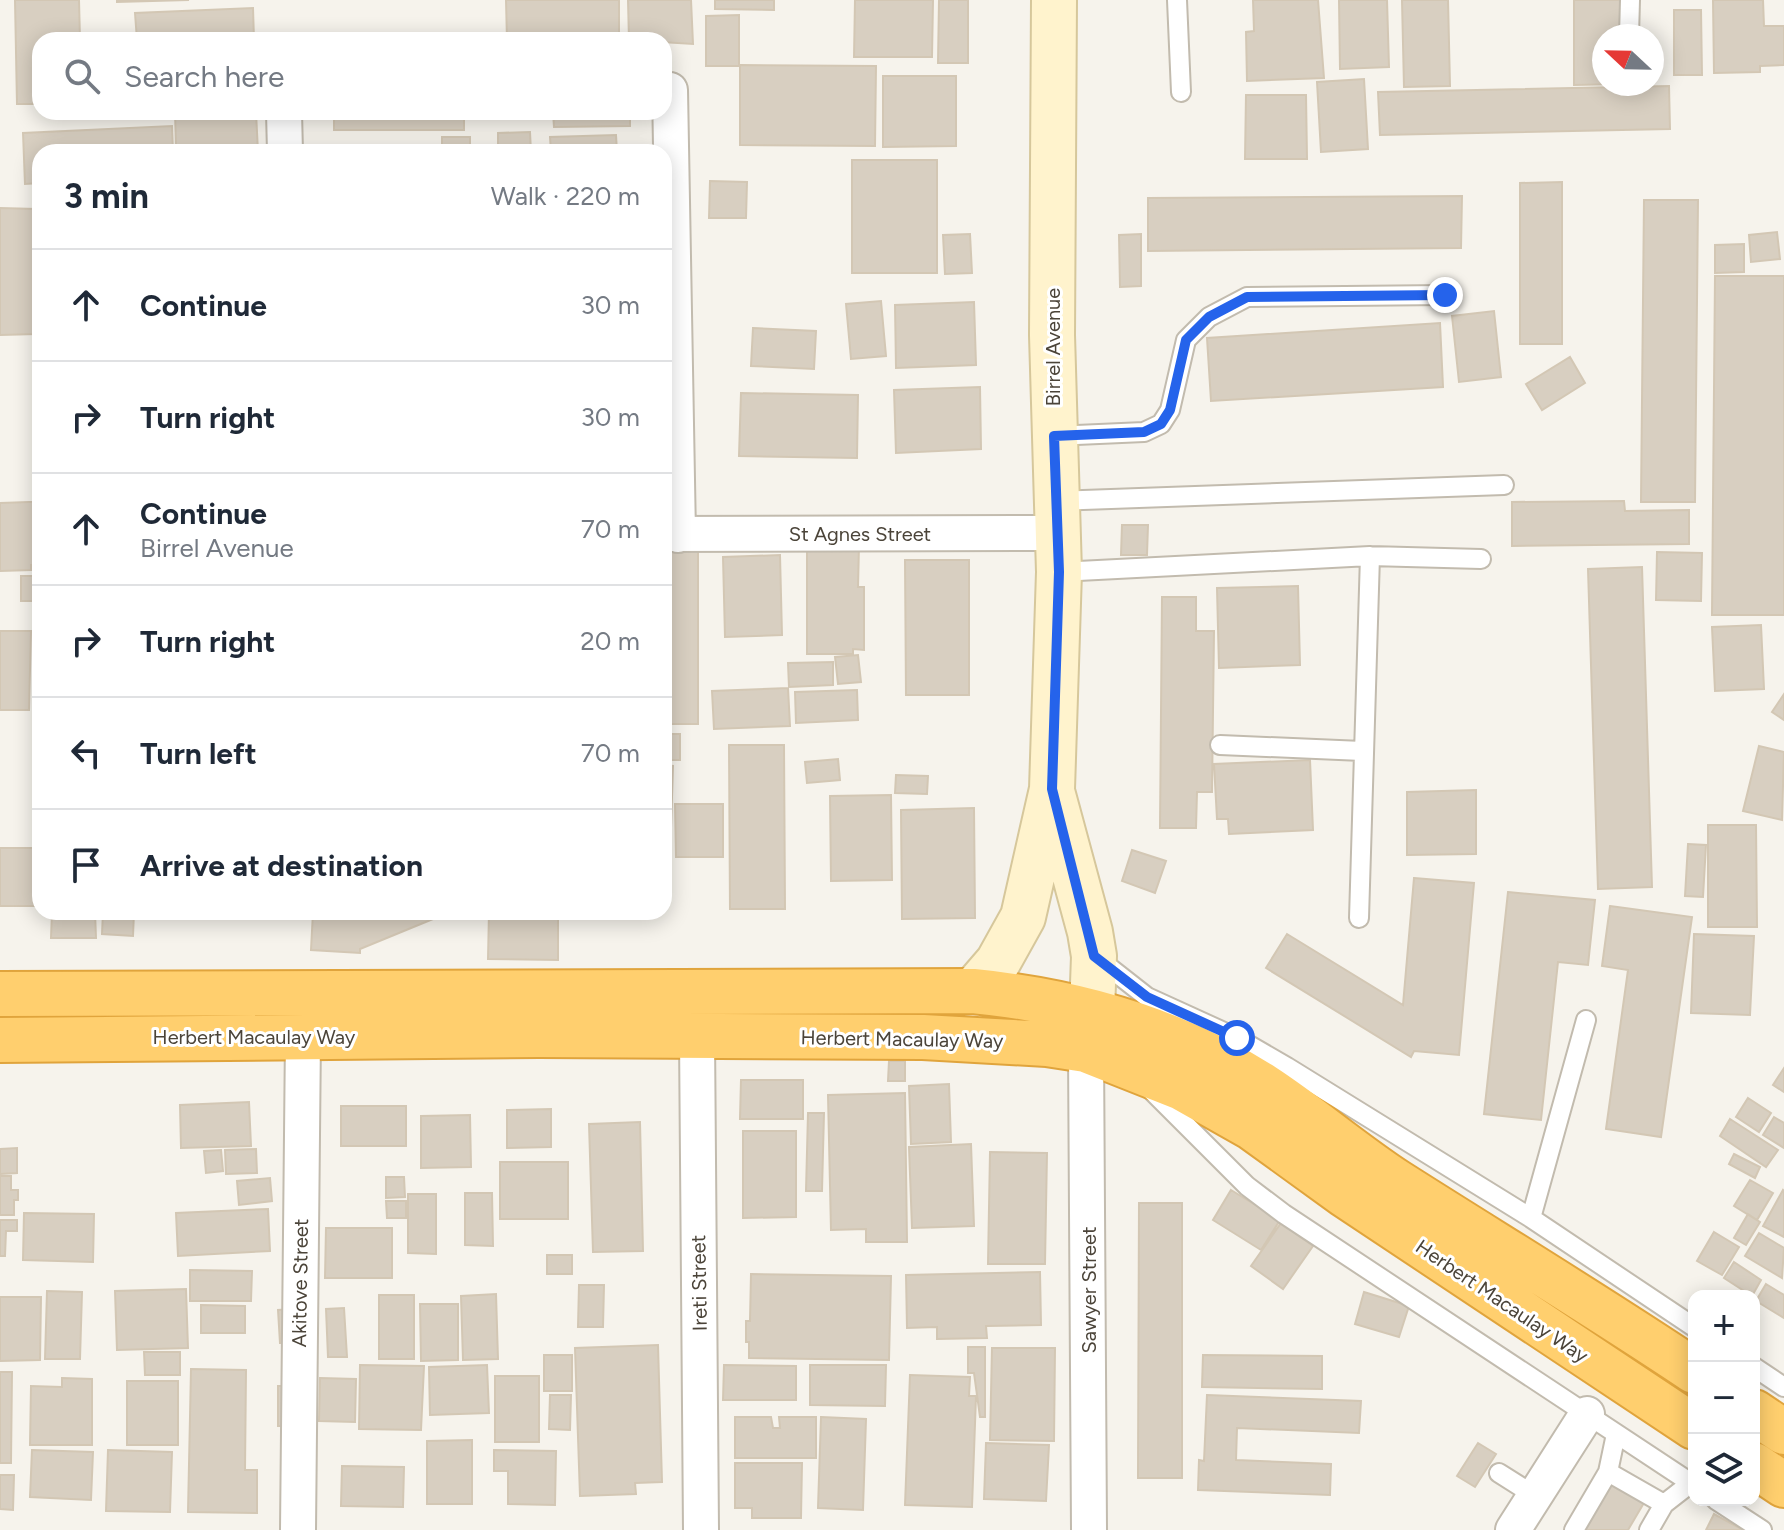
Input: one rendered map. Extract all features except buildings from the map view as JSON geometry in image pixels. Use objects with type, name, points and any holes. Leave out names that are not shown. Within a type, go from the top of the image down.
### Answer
[{"type":"highway","name":"Herbert Macaulay Way","points":[[0,994],[973,991],[1019,995],[1109,1018],[1198,1051],[1263,1085],[1391,1177],[1688,1367]]},
{"type":"highway","name":"Herbert Macaulay Way","points":[[0,1040],[697,1036],[923,1037],[1047,1044],[1109,1018]]},
{"type":"highway","name":"Herbert Macaulay Way","points":[[1109,1018],[1128,1067],[1182,1088],[1251,1127],[1357,1203],[1688,1423]]},
{"type":"highway","points":[[1760,1416],[1784,1432]]},
{"type":"highway","points":[[1760,1469],[1784,1485]]},
{"type":"street","name":"Birrel Avenue","points":[[1052,789],[1057,536],[1054,436],[1054,0]]},
{"type":"street","points":[[284,120],[285,144]]},
{"type":"street","points":[[670,120],[670,144]]},
{"type":"street","name":"St Agnes Street","points":[[672,534],[1057,536]]},
{"type":"street","points":[[1052,789],[1109,1018]]},
{"type":"street","points":[[973,991],[998,962],[1023,917],[1052,789]]},
{"type":"street","name":"Sawyer Street","points":[[1089,1530],[1109,1018]]},
{"type":"street","name":"Akitove Street","points":[[298,1530],[303,1036]]},
{"type":"street","name":"Ireti Street","points":[[697,1036],[701,1530]]},
{"type":"street","points":[[1513,1530],[1537,1497],[1587,1414]]},
{"type":"lane","points":[[1177,0],[1181,92]]},
{"type":"lane","points":[[1629,24],[1630,0]]},
{"type":"lane","points":[[1054,436],[1144,432],[1161,424],[1170,410],[1186,340],[1209,317],[1247,297],[1445,295]]},
{"type":"lane","points":[[1057,536],[1504,485]]},
{"type":"lane","points":[[1057,536],[1370,556],[1481,559]]},
{"type":"lane","points":[[1359,918],[1370,556]]},
{"type":"lane","points":[[1220,745],[1362,751]]},
{"type":"lane","points":[[1109,1018],[1237,1038],[1531,1218],[1688,1323]]},
{"type":"lane","points":[[1531,1218],[1586,1020]]},
{"type":"lane","points":[[1128,1067],[1247,1186],[1688,1481]]},
{"type":"lane","points":[[1760,1371],[1784,1387]]},
{"type":"lane","points":[[1574,1530],[1608,1472],[1616,1434]]},
{"type":"lane","points":[[1608,1472],[1664,1504]]},
{"type":"lane","points":[[1499,1473],[1537,1497]]},
{"type":"lane","points":[[1649,1530],[1664,1504],[1688,1487]]},
{"type":"lane","points":[[1725,1506],[1762,1530]]},
{"type":"route","points":[[1237,1038],[1147,997],[1094,956],[1052,789],[1059,572],[1054,436],[1144,432],[1161,424],[1170,410],[1186,340],[1209,317],[1247,297],[1445,295]]}]
